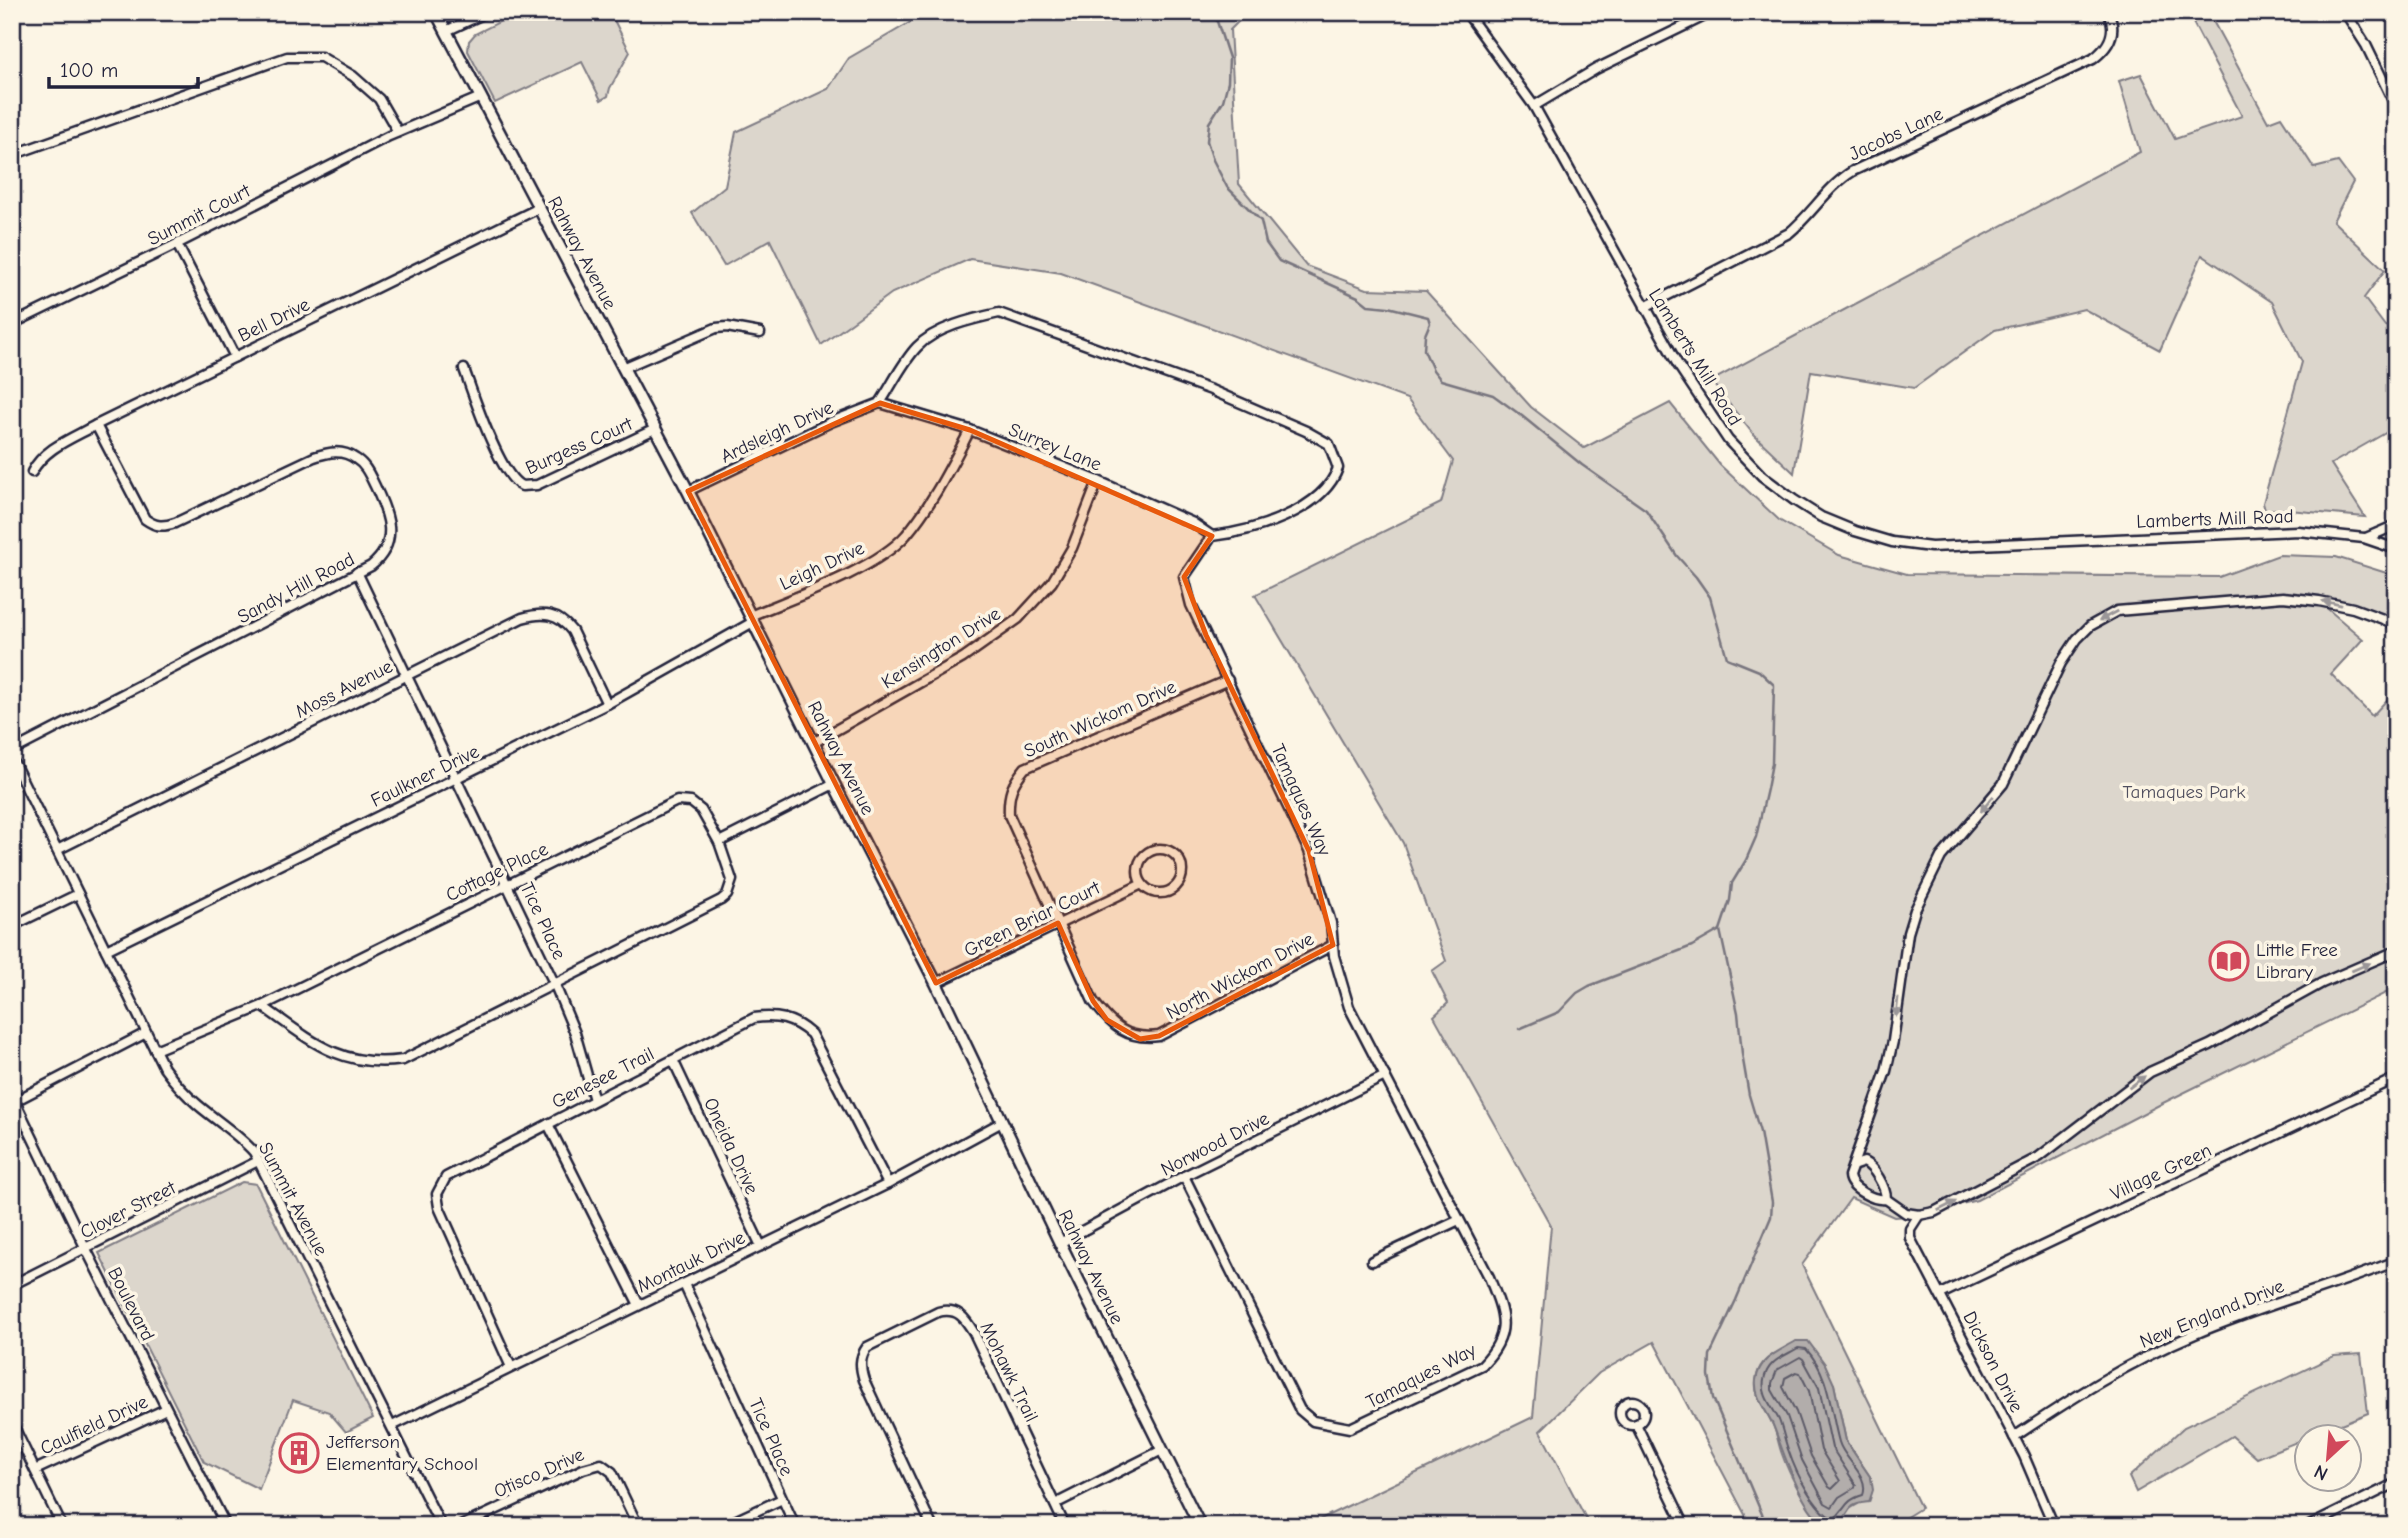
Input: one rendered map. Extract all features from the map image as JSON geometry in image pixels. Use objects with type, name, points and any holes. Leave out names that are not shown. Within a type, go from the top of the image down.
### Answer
[{"type":"street","name":"Rahway Avenue","points":[[436,12],[688,491],[936,983],[1200,1526]]},
{"type":"street","points":[[446,31],[487,12]]},
{"type":"street","name":"Lamberts Mill Road","points":[[1466,12],[1534,106],[1678,365],[1728,440],[1762,476],[1821,517],[1892,542],[1931,547],[2298,531],[2366,538],[2396,549]]},
{"type":"street","points":[[1534,106],[1596,69],[1713,12]]},
{"type":"street","name":"Jacobs Lane","points":[[1645,307],[1789,233],[1802,222],[1836,181],[1853,171],[2093,59],[2110,41],[2112,20],[2108,12]]},
{"type":"street","points":[[2345,12],[2366,45],[2396,107]]},
{"type":"street","points":[[12,155],[287,57],[321,57],[353,76],[379,99],[398,132]]},
{"type":"street","name":"Summit Court","points":[[12,324],[398,132],[481,97]]},
{"type":"street","name":"Bell Drive","points":[[32,472],[37,461],[45,454],[96,425],[539,208]]},
{"type":"street","points":[[177,244],[235,356]]},
{"type":"street","points":[[880,403],[916,349],[928,337],[978,317],[999,313],[1211,390],[1306,431],[1329,444],[1338,468],[1333,482],[1308,504],[1259,526],[1212,536]]},
{"type":"street","points":[[623,368],[716,328],[727,327],[760,333]]},
{"type":"street","name":"Burgess Court","points":[[464,369],[500,460],[510,478],[522,486],[537,485],[655,429]]},
{"type":"street","name":"Surrey Lane","points":[[880,403],[970,430],[1098,481],[1193,523],[1212,536]]},
{"type":"street","name":"Ardsleigh Drive","points":[[688,491],[831,422],[880,403]]},
{"type":"street","name":"Sandy Hill Road","points":[[12,751],[357,572],[379,559],[388,539],[390,523],[387,510],[364,466],[356,458],[333,451],[314,457],[165,527],[154,525],[145,519],[96,425]]},
{"type":"street","name":"Leigh Drive","points":[[752,619],[868,565],[904,537],[933,497],[970,430]]},
{"type":"street","name":"Kensington Drive","points":[[813,743],[963,658],[1018,618],[1052,582],[1072,548],[1098,481]]},
{"type":"street","points":[[2366,538],[2396,525]]},
{"type":"street","name":"Tamaques Way","points":[[1184,1176],[1300,1410],[1312,1421],[1350,1428],[1482,1366],[1494,1354],[1501,1335],[1504,1314],[1489,1277],[1349,1007],[1334,956],[1331,923],[1309,851],[1191,605],[1184,577],[1212,536]]},
{"type":"street","name":"Tice Place","points":[[357,572],[555,985],[575,1032],[594,1100]]},
{"type":"street","points":[[2396,627],[2353,608],[2283,597],[2117,611],[2090,626],[2077,639],[2062,663],[2003,784],[1941,857],[1914,910],[1888,1063],[1849,1176],[1851,1185],[1878,1199],[1886,1199],[1906,1213],[1919,1215],[1934,1212],[2039,1157],[2150,1072],[2210,1045],[2322,983],[2396,951]]},
{"type":"street","name":"Moss Avenue","points":[[57,850],[522,618],[552,614],[564,621],[572,631],[607,704]]},
{"type":"street","name":"Faulkner Drive","points":[[106,950],[607,704],[752,619]]},
{"type":"street","name":"South Wickom Drive","points":[[1058,923],[1009,815],[1008,797],[1013,783],[1025,768],[1228,680]]},
{"type":"street","name":"Summit Avenue","points":[[12,759],[164,1068],[178,1086],[245,1142],[258,1161],[441,1526]]},
{"type":"street","points":[[719,842],[834,784]]},
{"type":"street","name":"Cottage Place","points":[[155,1050],[262,1006],[677,801],[691,802],[701,810],[719,842],[733,880],[727,895],[555,985],[402,1060],[380,1063],[341,1056],[311,1041],[262,1006]]},
{"type":"street","points":[[1158,848],[1177,856],[1182,872],[1181,879],[1172,890],[1152,892],[1142,884],[1138,866],[1145,854],[1158,848]]},
{"type":"street","name":"Green Briar Court","points":[[936,983],[1142,884]]},
{"type":"street","points":[[12,926],[78,894]]},
{"type":"street","name":"North Wickom Drive","points":[[1058,923],[1093,1001],[1107,1020],[1140,1038],[1159,1036],[1334,945]]},
{"type":"street","name":"Genesee Trail","points":[[511,1367],[445,1225],[437,1194],[446,1177],[754,1018],[783,1017],[799,1023],[811,1034],[888,1184]]},
{"type":"street","points":[[14,1098],[146,1032]]},
{"type":"street","name":"Oneida Drive","points":[[673,1060],[761,1246]]},
{"type":"street","name":"Norwood Drive","points":[[1060,1242],[1184,1176],[1385,1076]]},
{"type":"street","name":"Village Green","points":[[1941,1294],[2396,1078]]},
{"type":"street","name":"Boulevard","points":[[14,1098],[86,1249],[226,1526]]},
{"type":"street","name":"Montauk Drive","points":[[391,1426],[888,1184],[1002,1122]]},
{"type":"street","points":[[548,1124],[639,1305]]},
{"type":"street","name":"Clover Street","points":[[12,1285],[258,1161]]},
{"type":"street","points":[[1855,1165],[1864,1161],[1869,1164],[1886,1192],[1886,1199]]},
{"type":"street","name":"Dickson Drive","points":[[1919,1215],[1910,1229],[1910,1238],[2014,1437],[2054,1526]]},
{"type":"street","points":[[1372,1261],[1459,1220]]},
{"type":"street","name":"New England Drive","points":[[2014,1437],[2123,1368],[2193,1334],[2396,1261]]},
{"type":"street","name":"Tice Place","points":[[684,1284],[794,1526]]},
{"type":"street","name":"Mohawk Trail","points":[[932,1526],[860,1367],[861,1354],[867,1347],[948,1309],[965,1318],[974,1333],[1065,1526]]},
{"type":"street","name":"Caulfield Drive","points":[[35,1470],[166,1409]]},
{"type":"street","points":[[12,1423],[62,1526]]},
{"type":"street","points":[[1636,1424],[1685,1526]]},
{"type":"street","points":[[1055,1504],[1162,1450]]},
{"type":"street","name":"Otisco Drive","points":[[461,1526],[583,1469],[601,1464],[612,1472],[638,1526]]},
{"type":"street","points":[[2309,1526],[2396,1483]]},
{"type":"street","points":[[724,1526],[782,1499]]},
{"type":"highlighted area","points":[[880,403],[970,430],[1212,536],[1184,577],[1206,635],[1309,851],[1333,945],[1159,1036],[1140,1039],[1107,1020],[1093,1001],[1058,923],[936,983],[688,491]]},
{"type":"green space","points":[[519,12],[610,12],[630,52],[608,96],[601,100],[582,62],[495,103],[468,51],[469,41],[475,34]]},
{"type":"green space","name":"Tamaques Park","points":[[928,12],[1248,12],[1230,30],[1239,184],[1306,266],[1367,289],[1426,291],[1531,407],[1584,448],[1670,403],[1720,465],[1779,520],[1839,555],[1907,574],[2219,577],[2279,555],[2336,557],[2396,576],[2396,629],[2309,593],[2363,639],[2331,674],[2372,716],[2396,690],[2396,988],[2163,1103],[1977,1200],[1919,1215],[1894,1217],[1851,1198],[1802,1265],[1921,1508],[1892,1526],[1751,1526],[1654,1342],[1599,1373],[1540,1431],[1590,1526],[1306,1526],[1533,1417],[1551,1226],[1434,1016],[1448,1003],[1432,971],[1446,961],[1403,843],[1255,595],[1441,503],[1453,461],[1407,399],[1061,273],[970,259],[892,293],[821,345],[770,240],[724,266],[692,213],[725,186],[736,132],[828,89],[849,58]],"holes":[[[1782,1350],[1834,1384],[1846,1441],[1871,1478],[1858,1504],[1825,1523],[1806,1501],[1790,1473],[1774,1427],[1759,1398],[1756,1382],[1758,1371],[1764,1362]]]},
{"type":"green space","points":[[2195,12],[2208,12],[2268,122],[2281,117],[2314,168],[2338,162],[2353,182],[2333,221],[2385,270],[2364,298],[2385,326],[2396,330],[2396,427],[2331,464],[2365,517],[2265,510],[2263,503],[2302,362],[2272,302],[2202,255],[2160,350],[2084,309],[1995,330],[1914,388],[1811,371],[1794,473],[1754,435],[1711,381],[2140,152],[2119,81],[2141,74],[2175,139],[2242,116],[2190,17]]},
{"type":"green space","points":[[242,1182],[256,1184],[373,1418],[346,1432],[329,1412],[293,1400],[259,1489],[204,1462],[99,1253]]},
{"type":"green space","points":[[2361,1354],[2368,1413],[2346,1422],[2292,1422],[2292,1444],[2257,1458],[2232,1436],[2136,1492],[2129,1477],[2184,1427],[2334,1356]]},
{"type":"water","points":[[1796,1341],[1808,1341],[1825,1364],[1834,1384],[1846,1441],[1871,1478],[1873,1490],[1869,1502],[1853,1506],[1836,1525],[1825,1523],[1808,1507],[1757,1393],[1756,1380],[1761,1366],[1771,1356]]},
{"type":"waterway","points":[[1214,12],[1229,58],[1228,82],[1223,101],[1209,123],[1207,141],[1227,187],[1261,221],[1266,243],[1279,261],[1358,297],[1368,305],[1428,317],[1430,323],[1425,335],[1424,350],[1441,380],[1493,395],[1582,465],[1646,510],[1677,556],[1710,597],[1727,658],[1759,671],[1774,685],[1772,763],[1767,789],[1756,837],[1732,883],[1730,900],[1720,930],[1738,1013],[1749,1095],[1760,1132],[1772,1202],[1771,1217],[1710,1355],[1709,1375],[1713,1398],[1767,1526]]},
{"type":"waterway","points":[[1519,1029],[1559,1012],[1577,993],[1589,986],[1692,946],[1720,930]]},
{"type":"place","name":"Little Free Library","points":[[2229,961]]},
{"type":"place","name":"Jefferson Elementary School","points":[[299,1453]]}]
